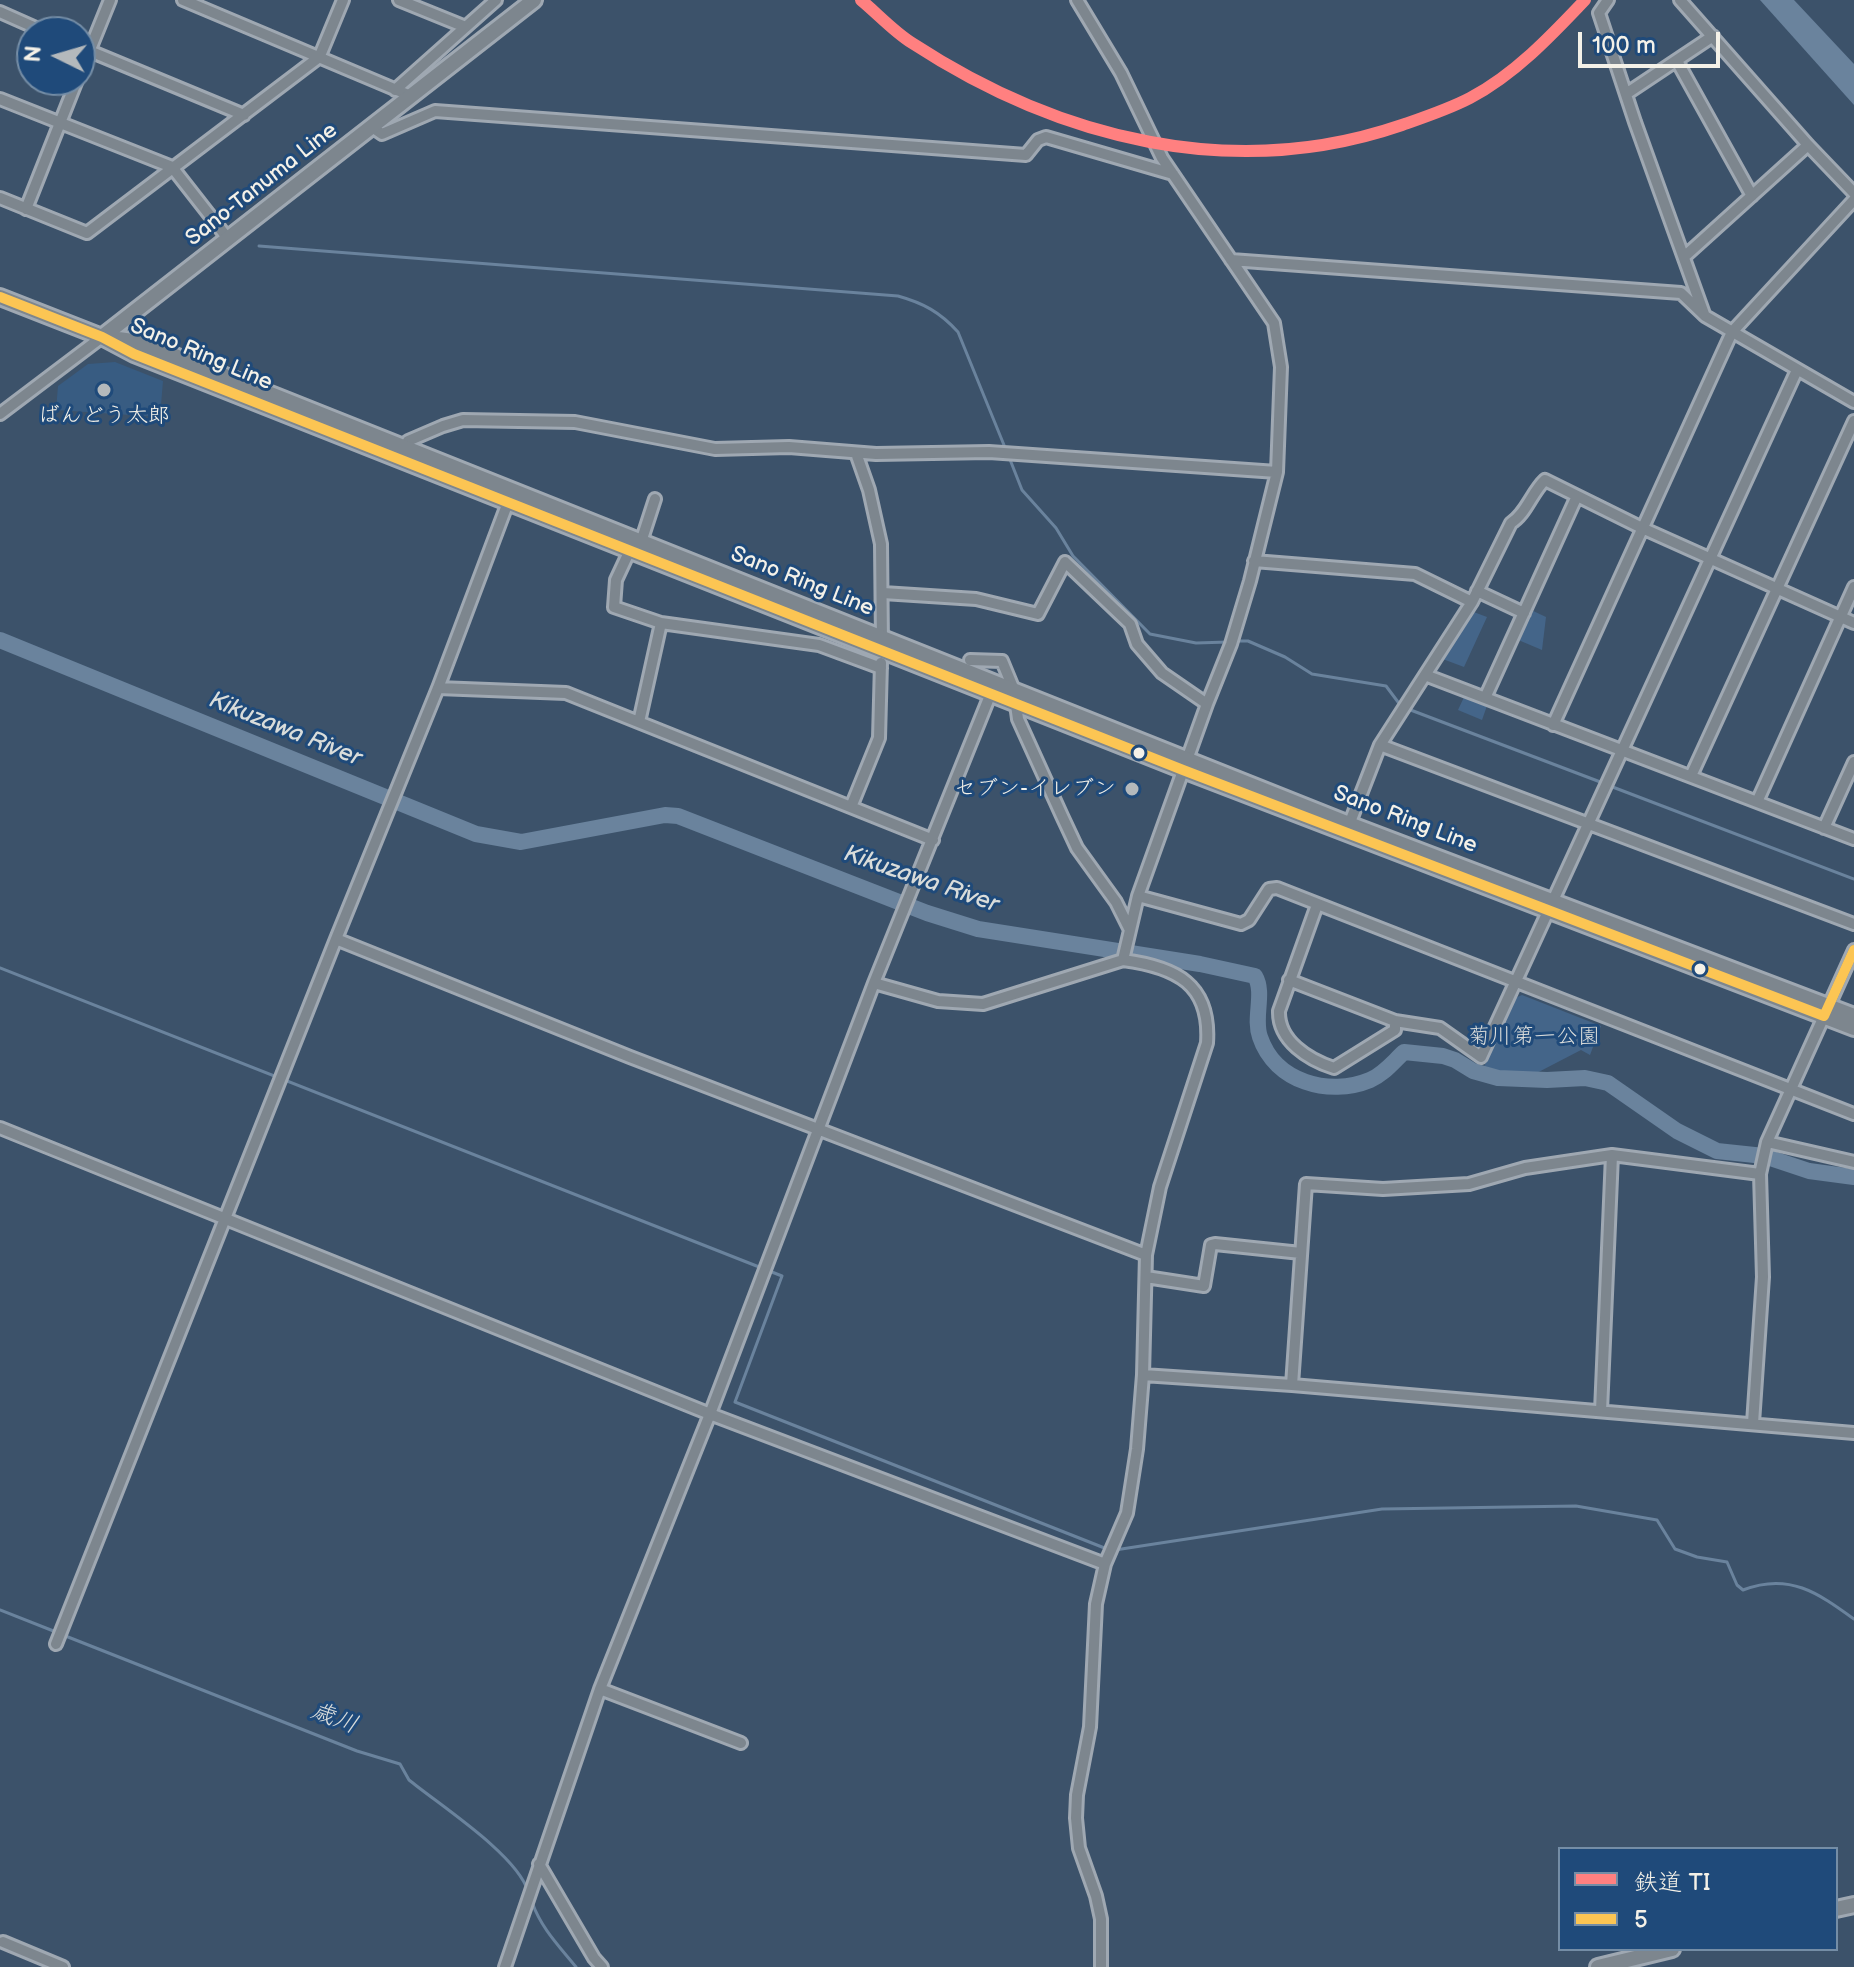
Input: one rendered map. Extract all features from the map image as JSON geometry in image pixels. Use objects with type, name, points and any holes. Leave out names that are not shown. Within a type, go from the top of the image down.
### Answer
[{"type":"main road","name":"Sano-Tanuma Line","points":[[102,337],[534,0]]},
{"type":"main road","points":[[0,297],[102,337]]},
{"type":"main road","name":"Sano Ring Line","points":[[102,337],[140,342],[403,454],[1348,829],[1826,1011],[1854,1028]]},
{"type":"main road","name":"Sano Ring Line","points":[[1826,1011],[1854,1016]]},
{"type":"main road","points":[[1598,1967],[1664,1951]]},
{"type":"street","points":[[96,27],[110,0]]},
{"type":"street","points":[[183,0],[411,96]]},
{"type":"street","points":[[0,198],[87,233],[318,58],[343,0]]},
{"type":"street","points":[[399,0],[463,26]]},
{"type":"street","points":[[395,90],[463,26],[496,0]]},
{"type":"street","points":[[1077,0],[1121,73],[1162,158],[1274,323],[1281,367],[1277,472],[1254,561],[1231,644],[1138,896],[1123,960]]},
{"type":"street","points":[[1608,0],[1599,13],[1705,316]]},
{"type":"street","points":[[1680,0],[1854,193]]},
{"type":"street","points":[[1626,94],[1713,36]]},
{"type":"street","points":[[96,54],[244,115]]},
{"type":"street","points":[[1677,61],[1752,196]]},
{"type":"street","points":[[26,209],[70,96]]},
{"type":"street","points":[[0,99],[172,167],[229,240]]},
{"type":"street","points":[[372,127],[382,134],[435,111],[1026,155],[1038,140],[1046,137],[1173,174]]},
{"type":"street","points":[[1684,257],[1808,145]]},
{"type":"street","points":[[1553,725],[1732,332],[1854,200]]},
{"type":"street","points":[[1231,260],[1681,293],[1705,316],[1854,402]]},
{"type":"street","points":[[0,414],[102,337]]},
{"type":"street","points":[[1289,980],[1395,1021],[1440,1028],[1481,1057],[1797,370]]},
{"type":"street","points":[[403,454],[408,441],[443,426],[463,420],[511,420],[575,422],[715,449],[789,447],[856,453],[989,452],[1277,472]]},
{"type":"street","points":[[1691,776],[1854,421]]},
{"type":"street","points":[[851,807],[879,738],[883,593],[881,544],[869,490],[856,453]]},
{"type":"street","points":[[1348,829],[1380,745],[1472,602],[1511,523],[1545,480],[1642,528],[1854,623]]},
{"type":"street","points":[[1485,698],[1577,496]]},
{"type":"street","points":[[56,1644],[438,688],[511,497]]},
{"type":"street","points":[[655,499],[616,580],[614,607],[661,623],[819,645],[881,668]]},
{"type":"street","points":[[1254,561],[1415,574],[1472,602]]},
{"type":"street","points":[[883,593],[976,599],[1038,614],[1065,562],[1130,624],[1137,644],[1162,673],[1207,704]]},
{"type":"street","points":[[1757,802],[1854,587]]},
{"type":"street","points":[[1477,591],[1524,613]]},
{"type":"street","points":[[639,722],[661,623]]},
{"type":"street","points":[[970,660],[1002,661],[1015,697],[1018,719],[1077,848],[1116,902],[1130,930]]},
{"type":"street","points":[[1425,675],[1854,839]]},
{"type":"street","points":[[438,688],[566,693],[933,840]]},
{"type":"street","points":[[505,1967],[600,1689],[710,1414],[874,983],[993,688]]},
{"type":"street","points":[[1380,745],[1854,924]]},
{"type":"street","points":[[1824,828],[1854,762]]},
{"type":"street","points":[[1138,896],[1241,924],[1249,920],[1272,887],[1854,1114]]},
{"type":"street","points":[[1317,905],[1289,980],[1279,1018],[1289,1038],[1313,1061],[1334,1068],[1395,1030],[1395,1021]]},
{"type":"street","points":[[336,939],[630,1057],[1146,1255]]},
{"type":"street","points":[[1753,1423],[1763,1277],[1760,1174],[1767,1142],[1854,950]]},
{"type":"street","points":[[874,983],[938,1001],[983,1004],[1123,960],[1155,964],[1184,980],[1202,1004],[1208,1025],[1207,1043],[1160,1187],[1146,1255],[1143,1375],[1137,1449],[1127,1513],[1105,1564],[1094,1615],[1091,1712],[1076,1807],[1079,1848],[1101,1919],[1101,1967]]},
{"type":"street","points":[[0,1128],[710,1414],[1105,1564]]},
{"type":"street","points":[[1767,1142],[1854,1162]]},
{"type":"street","points":[[1292,1385],[1306,1184],[1383,1189],[1469,1184],[1525,1168],[1612,1155],[1760,1174]]},
{"type":"street","points":[[1601,1411],[1612,1155]]},
{"type":"street","points":[[1146,1277],[1204,1286],[1211,1245],[1215,1244],[1301,1253]]},
{"type":"street","points":[[1143,1375],[1854,1433]]},
{"type":"street","points":[[600,1689],[741,1743]]},
{"type":"street","points":[[539,1864],[602,1967]]},
{"type":"street","points":[[3,1942],[42,1963],[63,1967]]},
{"type":"shaded area","points":[[1760,0],[1794,0],[1854,64],[1854,105]]},
{"type":"shaded area","points":[[115,362],[163,381],[160,417],[56,410],[58,386],[88,364]]},
{"type":"green space","points":[[1529,609],[1546,617],[1542,650],[1516,639]]},
{"type":"green space","points":[[1471,611],[1487,617],[1464,667],[1440,658]]},
{"type":"green space","points":[[1465,695],[1488,703],[1482,720],[1458,710]]},
{"type":"green space","name":"菊川第一公園","points":[[1522,995],[1601,1026],[1590,1055],[1581,1050],[1527,1078],[1500,1076],[1483,1069],[1515,998]]},
{"type":"waterway","points":[[259,246],[898,296],[931,309],[958,332],[1006,450]]},
{"type":"waterway","points":[[1009,457],[1022,490],[1056,528],[1073,556],[1150,634],[1196,643],[1228,642]]},
{"type":"waterway","name":"Kikuzawa River","points":[[0,640],[476,834],[521,842],[665,815],[678,816],[927,913],[978,929],[1200,964],[1255,976],[1259,990],[1258,1030],[1267,1052],[1278,1065],[1305,1082],[1321,1086],[1354,1085],[1380,1074],[1404,1052],[1443,1056],[1473,1071],[1498,1078],[1585,1078],[1608,1083],[1677,1131],[1717,1151],[1764,1156],[1809,1171],[1854,1177]]},
{"type":"waterway","points":[[1236,641],[1248,641],[1285,657],[1312,674],[1386,686],[1401,706]]},
{"type":"waterway","points":[[1408,709],[1603,783]]},
{"type":"waterway","points":[[1610,786],[1854,879]]},
{"type":"waterway","points":[[0,968],[782,1276],[735,1402],[1107,1549]]},
{"type":"waterway","points":[[1115,1550],[1382,1509],[1576,1506],[1657,1520],[1675,1549],[1697,1557],[1727,1562],[1737,1585],[1743,1590],[1775,1583],[1789,1584],[1815,1594],[1854,1619]]},
{"type":"waterway","name":"歳川","points":[[0,1610],[56,1632]]},
{"type":"waterway","name":"歳川","points":[[63,1635],[357,1751],[400,1764],[409,1780],[494,1846],[521,1877],[528,1891]]},
{"type":"waterway","name":"歳川","points":[[532,1902],[545,1928],[576,1967]]},
{"type":"rail line","name":"TI","points":[[861,0],[905,38],[968,76],[1027,104],[1087,126],[1149,142],[1211,150],[1275,150],[1338,142],[1437,113],[1486,89],[1517,66],[1585,0]]},
{"type":"transit line","name":"5","points":[[0,297],[102,337],[134,354],[1183,770],[1824,1016],[1854,950]]},
{"type":"place","name":"ばんどう太郎","points":[[104,390]]},
{"type":"place","name":"セブン-イレブン","points":[[1132,789]]}]
